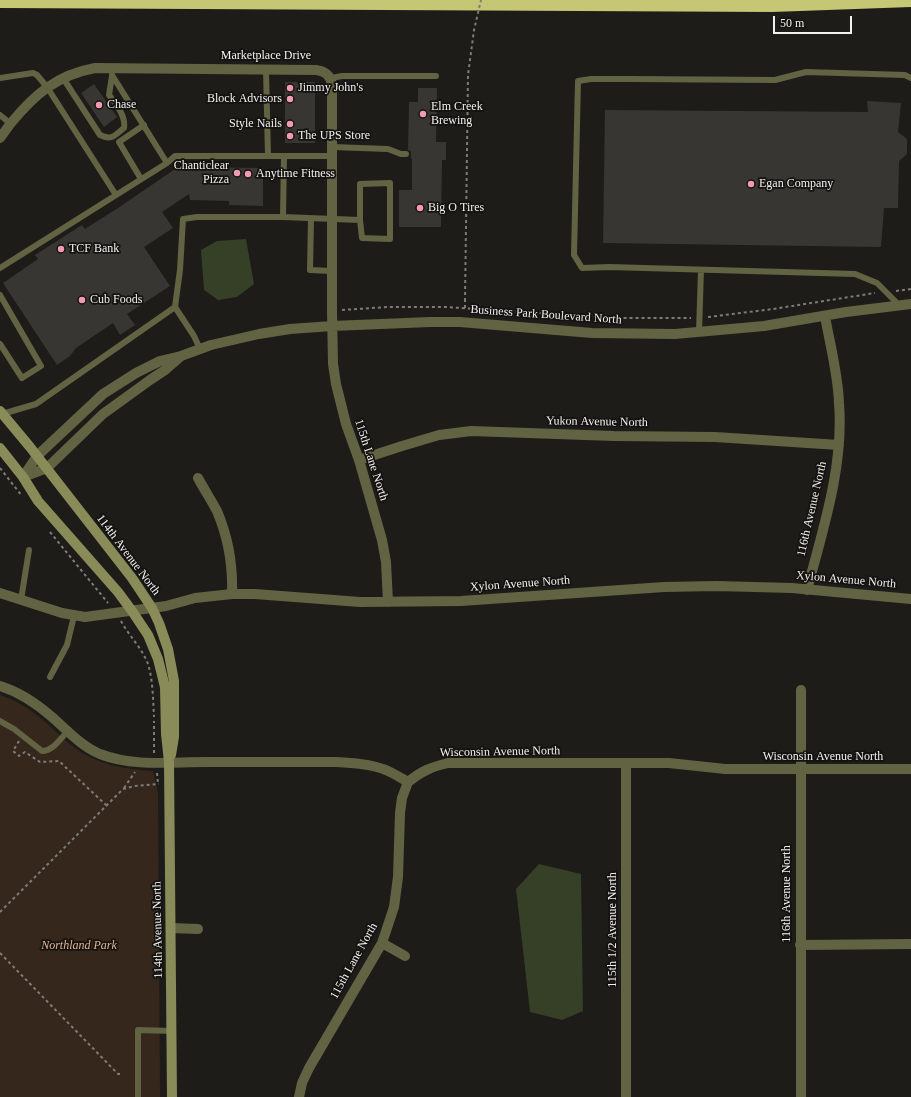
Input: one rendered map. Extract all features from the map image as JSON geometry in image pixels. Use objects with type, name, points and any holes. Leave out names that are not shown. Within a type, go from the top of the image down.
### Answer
[{"type":"highway","points":[[0,2],[772,6],[911,1]]},
{"type":"street","name":"Marketplace Drive","points":[[0,138],[11,124],[47,87],[63,78],[83,70],[95,68],[110,72],[316,70],[323,71],[331,78]]},
{"type":"street","points":[[331,78],[332,326]]},
{"type":"street","name":"Business Park Boulevard North","points":[[23,477],[37,456],[102,394],[136,373],[160,361],[181,356],[211,345],[259,334],[332,326],[397,322],[460,322],[592,333],[655,334],[699,332],[764,326],[911,304]]},
{"type":"street","name":"116th Avenue North","points":[[807,590],[835,477],[839,444],[840,420],[838,390],[825,316]]},
{"type":"street","name":"115th Lane North","points":[[332,326],[336,384],[346,424],[359,460],[382,540],[386,562],[388,602]]},
{"type":"street","name":"Business Park Boulevard North","points":[[23,477],[47,468],[103,414],[165,370],[181,356]]},
{"type":"street","name":"114th Avenue North","points":[[1,412],[47,468],[132,578],[152,608],[159,623],[168,650],[174,681],[174,737],[173,749],[169,762]]},
{"type":"street","name":"Yukon Avenue North","points":[[359,460],[439,435],[471,431],[614,436],[715,437],[839,444]]},
{"type":"street","name":"114th Avenue North","points":[[0,448],[23,477],[38,501],[115,588],[132,611],[148,635],[161,670],[165,687],[166,734],[169,762],[172,1097]]},
{"type":"street","points":[[198,478],[216,510],[227,542],[232,574],[232,594]]},
{"type":"street","name":"Xylon Avenue North","points":[[0,593],[74,616],[94,616],[132,611],[166,606],[195,598],[232,594],[255,594],[360,602],[461,601],[664,587],[731,586],[807,590],[911,599]]},
{"type":"street","points":[[0,686],[14,691],[33,702],[77,739],[99,753],[118,759],[137,762],[336,762],[369,765],[386,770],[408,782]]},
{"type":"street","name":"116th Avenue North","points":[[801,690],[801,1097]]},
{"type":"street","name":"Wisconsin Avenue North","points":[[408,782],[419,773],[433,766],[448,763],[669,763],[725,769],[911,769]]},
{"type":"street","name":"115th 1/2 Avenue North","points":[[626,764],[626,1097]]},
{"type":"street","name":"115th Lane North","points":[[299,1097],[302,1083],[309,1068],[382,943],[390,923],[398,877],[400,813],[402,798],[408,782]]},
{"type":"street","points":[[171,928],[198,929]]},
{"type":"street","points":[[382,943],[405,956]]},
{"type":"street","points":[[800,945],[911,944]]},
{"type":"lane","points":[[266,70],[268,156]]},
{"type":"lane","points":[[0,78],[33,72],[37,75],[47,87],[116,194]]},
{"type":"lane","points":[[63,78],[100,135],[107,138],[113,137],[124,128],[125,122],[120,110],[110,94],[110,72]]},
{"type":"lane","points":[[110,72],[167,163]]},
{"type":"lane","points":[[900,306],[877,282],[855,274],[609,267],[582,268],[574,255],[578,81],[591,79],[775,80],[806,72],[905,75],[911,78]]},
{"type":"lane","points":[[331,78],[342,76],[436,76]]},
{"type":"lane","points":[[0,115],[11,124]]},
{"type":"lane","points":[[141,179],[119,142],[144,125]]},
{"type":"lane","points":[[0,268],[167,163],[175,156],[284,157],[332,152],[388,149],[401,154],[406,154]]},
{"type":"lane","points":[[283,217],[284,157]]},
{"type":"lane","points":[[390,183],[390,239],[362,238],[360,220],[360,184],[390,183]]},
{"type":"lane","points":[[200,349],[194,336],[175,307],[180,270],[183,220],[197,216],[360,220]]},
{"type":"lane","points":[[311,219],[310,270],[332,271]]},
{"type":"lane","points":[[699,332],[701,270]]},
{"type":"lane","points":[[0,295],[41,366],[22,378],[0,344]]},
{"type":"lane","points":[[1,412],[36,404],[175,307]]},
{"type":"lane","points":[[21,600],[29,550]]},
{"type":"lane","points":[[50,677],[67,645],[74,616]]},
{"type":"lane","points":[[0,721],[14,729],[42,751],[51,749],[68,731]]},
{"type":"lane","points":[[138,1097],[138,1030],[172,1031]]},
{"type":"path","points":[[465,308],[468,75],[474,30],[481,0]]},
{"type":"path","points":[[341,310],[388,307],[465,308],[617,318],[699,318],[765,310],[838,298],[911,290]]},
{"type":"path","points":[[123,625],[144,655],[148,664],[152,688],[154,717],[154,752]]},
{"type":"path","points":[[22,735],[13,751],[19,756],[24,752],[40,762],[59,761],[106,805]]},
{"type":"path","points":[[0,912],[123,789],[135,773],[137,762]]},
{"type":"path","points":[[123,789],[135,786],[158,784]]},
{"type":"path","points":[[0,953],[118,1074],[122,1074]]},
{"type":"green space","name":"Northland Park","points":[[0,695],[9,698],[30,710],[72,746],[84,754],[112,765],[153,771],[158,794],[160,1097],[0,1097]]},
{"type":"shaded area","points":[[246,239],[254,284],[237,297],[218,300],[204,290],[201,250],[217,241]]},
{"type":"shaded area","points":[[539,864],[581,874],[583,1011],[562,1020],[530,1012],[516,889]]},
{"type":"building","points":[[285,82],[315,82],[315,143],[285,143]]},
{"type":"building","name":"Chase","points":[[94,84],[117,117],[104,127],[81,93]]},
{"type":"building","points":[[418,88],[437,88],[436,142],[446,142],[446,160],[442,160],[441,227],[399,227],[399,190],[412,190],[412,159],[411,151],[408,150],[409,102],[418,102]]},
{"type":"building","name":"Egan Company","points":[[867,101],[901,103],[898,132],[907,139],[907,154],[899,161],[898,208],[884,208],[881,247],[603,243],[605,110],[868,112]]},
{"type":"building","name":"Cub Foods","points":[[178,167],[263,168],[263,206],[229,205],[229,201],[190,200],[189,194],[162,212],[173,228],[144,247],[170,286],[127,314],[135,325],[120,335],[113,323],[76,348],[70,356],[57,365],[3,283],[38,259],[35,255],[82,225],[85,229]]},
{"type":"place","name":"Jimmy John's","points":[[290,88]]},
{"type":"place","name":"Block Advisors","points":[[290,99]]},
{"type":"place","name":"Chase","points":[[99,105]]},
{"type":"place","name":"Elm Creek Brewing","points":[[423,114]]},
{"type":"place","name":"Style Nails","points":[[290,124]]},
{"type":"place","name":"The UPS Store","points":[[290,136]]},
{"type":"place","name":"Chanticlear Pizza","points":[[237,173]]},
{"type":"place","name":"Anytime Fitness","points":[[248,174]]},
{"type":"place","name":"Egan Company","points":[[751,184]]},
{"type":"place","name":"Big O Tires","points":[[420,208]]},
{"type":"place","name":"TCF Bank","points":[[61,249]]},
{"type":"place","name":"Cub Foods","points":[[82,300]]}]
